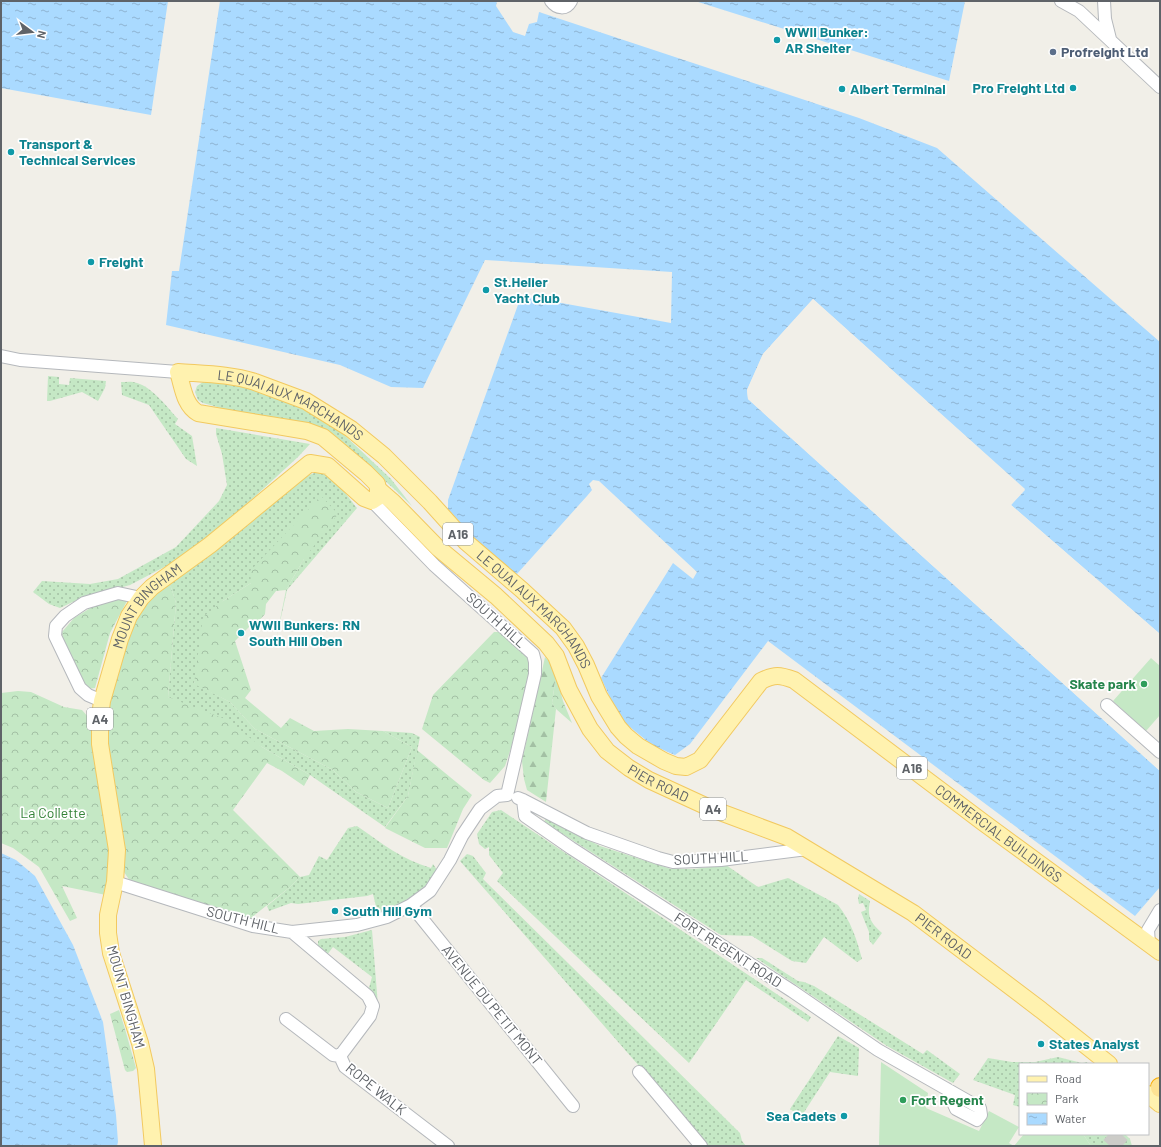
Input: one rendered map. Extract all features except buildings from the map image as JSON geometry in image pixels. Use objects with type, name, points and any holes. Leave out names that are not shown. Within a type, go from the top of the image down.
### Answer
[{"type":"main road","points":[[178,372],[191,409],[198,412],[307,431],[323,437],[377,484],[375,495]]},
{"type":"main road","name":"LE QUAI AUX MARCHANDS","points":[[178,372],[211,374],[247,379],[306,401],[351,429],[384,456],[430,502],[466,542],[522,590],[563,628],[576,646],[599,696],[618,727],[626,736],[638,746],[664,761],[676,766],[686,767]]},
{"type":"main road","name":"MOUNT BINGHAM","points":[[153,1146],[146,1069],[140,1043],[111,953],[108,933],[108,915],[115,882],[117,850],[100,744],[100,717],[102,701],[120,639],[129,616],[141,598],[152,587],[210,545],[310,464],[328,466],[364,498],[375,495]]},
{"type":"main road","name":"PIER ROAD","points":[[375,495],[393,502],[437,547],[496,596],[546,643],[556,656],[570,690],[590,729],[608,751],[628,768],[649,780],[712,809],[776,832],[913,913],[1041,1010],[1108,1063]]},
{"type":"main road","name":"COMMERCIAL BUILDINGS","points":[[686,767],[700,760],[761,681],[771,676],[783,676],[794,680],[984,824],[1155,947]]},
{"type":"main road","points":[[1149,1095],[1160,1104]]},
{"type":"street","points":[[551,1],[554,5],[563,8],[571,1]]},
{"type":"street","points":[[1061,1],[1076,6],[1160,87]]},
{"type":"street","points":[[1104,1],[1105,19],[1110,39]]},
{"type":"street","points":[[1,356],[31,361],[178,372]]},
{"type":"street","name":"SOUTH HILL","points":[[375,495],[434,564],[533,654],[536,662],[535,674],[507,796]]},
{"type":"street","points":[[102,701],[88,695],[80,688],[55,636],[56,626],[65,616],[84,603],[118,593],[141,598]]},
{"type":"street","points":[[1108,705],[1160,752]]},
{"type":"street","name":"SOUTH HILL","points":[[115,882],[253,926],[292,932],[357,925],[387,917],[411,905],[430,891],[450,860],[462,836],[480,809],[497,796],[507,796],[524,800],[586,833],[658,858],[674,862],[721,860],[807,849]]},
{"type":"street","name":"FORT REGENT ROAD","points":[[524,800],[525,816],[571,848],[792,991],[878,1050],[947,1089]]},
{"type":"street","name":"AVENUE DU PETIT MONT","points":[[411,905],[573,1106]]},
{"type":"street","points":[[1155,947],[1148,930],[1160,910]]},
{"type":"street","points":[[292,932],[368,996],[373,1006],[370,1016],[340,1056]]},
{"type":"street","name":"ROPE WALK","points":[[286,1018],[333,1055],[340,1056],[345,1067],[448,1146]]},
{"type":"street","points":[[639,1072],[701,1146]]},
{"type":"green space","points":[[48,376],[59,377],[59,384],[69,385],[70,378],[106,381],[105,388],[98,401],[82,392],[47,401]]},
{"type":"green space","points":[[214,381],[237,384],[266,393],[308,410],[339,430],[391,479],[412,506],[325,429],[303,422],[228,410],[203,403],[198,400],[195,392],[197,386],[203,382]]},
{"type":"green space","points":[[121,382],[133,382],[143,385],[165,404],[178,419],[175,424],[192,436],[197,466],[186,459],[149,405],[122,395]]},
{"type":"green space","points":[[216,428],[310,444],[251,500],[192,550],[172,563],[130,585],[79,599],[60,608],[49,604],[33,592],[42,581],[90,584],[118,579],[176,547],[219,501],[227,485]]},
{"type":"green space","points":[[317,472],[335,481],[357,508],[287,590],[276,640],[286,590],[304,559],[251,583],[223,601],[194,683],[230,702],[255,729],[333,770],[356,792],[388,808],[412,747],[383,731],[412,733],[420,737],[408,796],[385,827],[310,775],[262,747],[168,697],[176,603],[170,584],[297,483],[309,475]]},
{"type":"green space","points":[[321,496],[338,514],[304,559],[286,590],[276,591],[266,604],[265,614],[256,624],[253,623],[235,641],[251,690],[245,698],[281,728],[290,718],[314,731],[348,729],[383,731],[412,747],[388,808],[356,792],[333,770],[255,729],[230,702],[194,684],[203,617],[223,601],[251,583],[250,571]]},
{"type":"green space","points":[[170,584],[176,603],[168,697],[225,719],[262,747],[310,775],[304,786],[267,763],[233,810],[300,877],[290,887],[251,918],[217,910],[130,881],[124,872],[119,809],[105,739],[109,700],[123,653],[136,618],[152,597]]},
{"type":"green space","points":[[118,598],[127,601],[110,633],[95,688],[88,689],[82,683],[64,645],[62,632],[74,618],[102,601]]},
{"type":"green space","points":[[494,632],[502,632],[528,655],[530,676],[505,766],[490,783],[484,780],[422,729],[433,695]]},
{"type":"green space","points":[[545,657],[553,665],[556,675],[552,703],[556,709],[546,802],[527,790],[522,761]]},
{"type":"green space","name":"Skate park","points":[[1151,658],[1160,666],[1160,715],[1146,731],[1113,701]]},
{"type":"green space","points":[[556,675],[563,701],[572,723],[556,709],[552,703]]},
{"type":"green space","name":"La Collette","points":[[18,691],[31,692],[64,707],[82,710],[89,718],[104,789],[111,861],[106,895],[62,886],[77,918],[70,921],[39,867],[13,848],[1,843],[1,693]]},
{"type":"green space","points":[[417,750],[472,795],[463,809],[447,848],[425,848],[385,828],[408,796]]},
{"type":"green space","points":[[501,810],[811,1017],[808,1022],[746,980],[689,1063],[497,881],[503,873],[489,855],[489,847],[485,849],[479,844],[477,834],[492,812]]},
{"type":"green space","points":[[546,818],[600,846],[671,869],[694,869],[726,865],[758,887],[788,878],[838,905],[843,911],[853,931],[862,959],[857,962],[824,937],[806,963],[792,961],[752,936],[721,935],[544,822]]},
{"type":"green space","points":[[357,826],[392,850],[421,865],[431,868],[433,864],[437,870],[430,882],[409,899],[378,915],[373,894],[298,904],[291,903],[269,911],[267,906],[300,877],[309,875],[319,856],[327,860],[348,828]]},
{"type":"green space","points":[[467,854],[473,856],[486,873],[483,879],[740,1133],[742,1141],[746,1146],[709,1146],[460,861]]},
{"type":"green space","points":[[859,894],[870,901],[870,919],[882,933],[873,945],[869,940],[869,932],[861,912],[866,910],[863,903],[859,904]]},
{"type":"green space","points":[[372,930],[378,1006],[369,988],[372,977],[333,947],[327,955],[318,949],[318,941],[321,939],[345,937]]},
{"type":"green space","points":[[756,958],[762,958],[798,981],[814,986],[923,1054],[927,1050],[960,1074],[953,1083],[887,1046]]},
{"type":"green space","points":[[119,1010],[136,1068],[133,1071],[127,1072],[125,1070],[110,1014]]},
{"type":"green space","points":[[838,1036],[859,1048],[858,1076],[830,1072],[801,1117],[790,1109]]},
{"type":"green space","points":[[1058,1057],[1082,1063],[1019,1063],[1019,1107],[1013,1105],[1015,1095],[973,1080],[988,1058],[1012,1062],[1035,1062]]},
{"type":"green space","name":"Fort Regent","points":[[881,1062],[928,1093],[926,1108],[979,1131],[989,1111],[1019,1127],[1009,1143],[1014,1146],[877,1146],[879,1145]]},
{"type":"green space","points":[[1023,1135],[1084,1135],[1091,1146],[1014,1146]]},
{"type":"green space","points":[[1084,1135],[1126,1135],[1130,1139],[1132,1146],[1091,1146]]},
{"type":"water","points":[[1,1],[168,1],[151,115],[1,88]]},
{"type":"water","points":[[220,1],[497,1],[496,6],[513,32],[525,36],[529,24],[537,22],[539,12],[859,118],[937,148],[1160,342],[1160,634],[1011,505],[1025,490],[813,299],[763,354],[747,390],[748,399],[1160,771],[1160,887],[1135,916],[768,641],[690,744],[675,755],[652,745],[620,719],[601,678],[673,563],[693,579],[697,572],[599,481],[593,480],[589,484],[592,490],[516,575],[481,546],[448,509],[448,500],[519,302],[523,296],[671,323],[672,272],[485,260],[423,388],[391,387],[340,365],[166,325],[172,271],[179,271]]},
{"type":"water","points":[[695,1],[965,1],[949,81]]},
{"type":"water","points":[[1,853],[16,860],[35,876],[73,945],[103,1022],[116,1115],[117,1146],[1,1146]]},
{"type":"pier","points":[[813,299],[1025,489],[1011,505],[1160,634],[1160,636],[1009,507],[1009,504],[1022,490],[813,302],[765,355],[749,390],[750,398],[1160,768],[1160,771],[748,399],[747,390],[763,354]]},
{"type":"tunnel","points":[[1110,1146],[1120,1135]]},
{"type":"place","name":"WWII Bunker: AR Shelter","points":[[777,40]]},
{"type":"place","name":"Profreight Ltd","points":[[1053,52]]},
{"type":"place","name":"Pro Freight Ltd","points":[[1073,88]]},
{"type":"place","name":"Albert Terminal","points":[[842,89]]},
{"type":"place","name":"Transport & Technical Services","points":[[11,152]]},
{"type":"place","name":"Freight","points":[[91,262]]},
{"type":"place","name":"St.Helier Yacht Club","points":[[486,290]]},
{"type":"place","name":"WWII Bunkers: RN South Hill Oben","points":[[241,633]]},
{"type":"place","name":"Skate park","points":[[1144,684]]},
{"type":"place","name":"South Hill Gym","points":[[335,911]]},
{"type":"place","name":"States Analyst","points":[[1041,1044]]},
{"type":"place","name":"Fort Regent","points":[[903,1100]]},
{"type":"place","name":"Sea Cadets","points":[[844,1116]]}]
